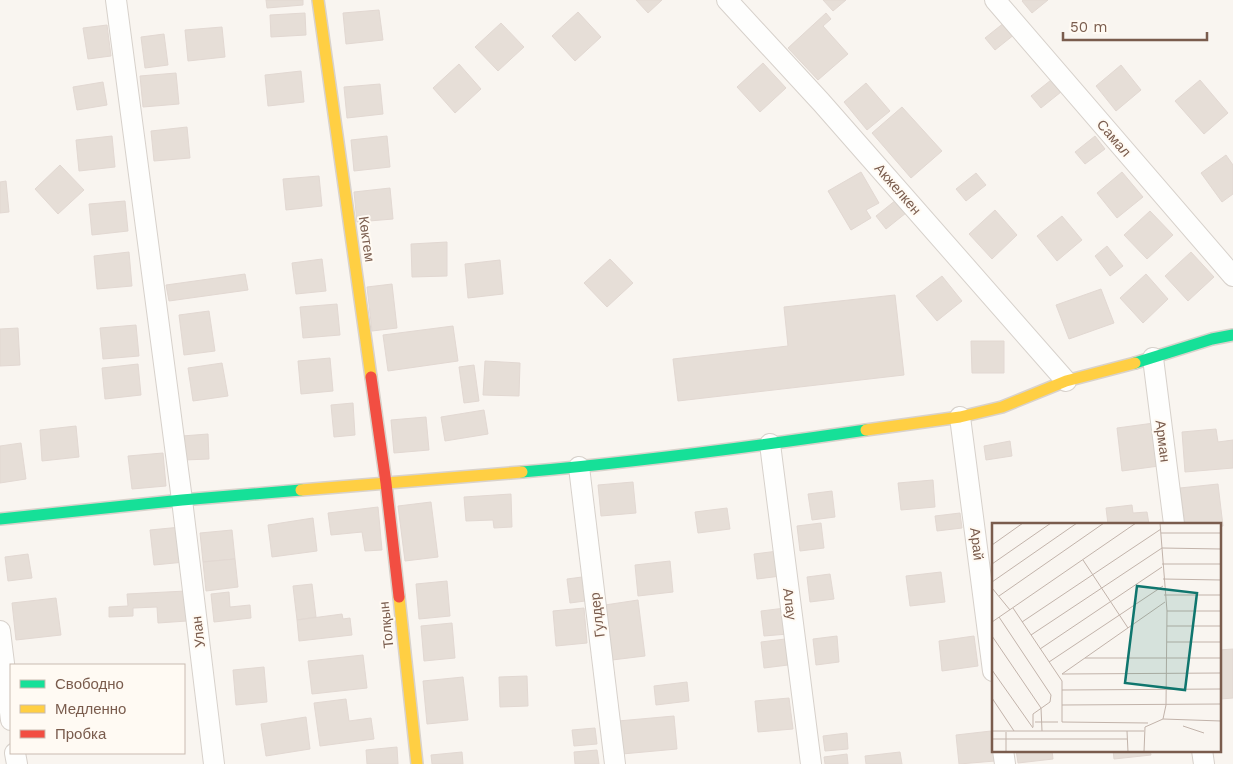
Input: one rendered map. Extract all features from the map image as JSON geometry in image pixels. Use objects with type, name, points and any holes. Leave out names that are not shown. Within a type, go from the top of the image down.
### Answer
[{"type":"street","name":"Улан","points":[[116,0],[182,500],[214,764]]},
{"type":"street","name":"Көктем","points":[[318,0],[386,483]]},
{"type":"street","name":"Акжелкен","points":[[727,0],[821,102],[1066,381]]},
{"type":"street","name":"Самал","points":[[995,0],[1233,276]]},
{"type":"street","points":[[0,519],[182,500],[580,467],[770,444],[960,417],[1002,407],[1066,381],[1153,358],[1212,339],[1233,335]]},
{"type":"street","name":"Арман","points":[[1153,358],[1174,523]]},
{"type":"street","name":"Арай","points":[[960,417],[992,663]]},
{"type":"street","name":"Алау","points":[[770,444],[811,764]]},
{"type":"street","name":"Гулдер","points":[[580,467],[615,764]]},
{"type":"street","name":"Толқын","points":[[386,483],[417,764]]},
{"type":"street","points":[[0,631],[10,712]]},
{"type":"building","points":[[266,0],[303,0],[303,5],[267,8]]},
{"type":"building","points":[[636,0],[662,0],[648,13]]},
{"type":"building","points":[[823,0],[846,0],[833,11]]},
{"type":"building","points":[[1023,0],[1048,0],[1032,13]]},
{"type":"building","points":[[379,10],[383,40],[346,44],[343,13]]},
{"type":"building","points":[[578,12],[601,37],[575,61],[552,36]]},
{"type":"building","points":[[305,13],[306,35],[271,37],[270,15]]},
{"type":"building","points":[[826,13],[831,19],[823,26],[848,54],[818,80],[788,48]]},
{"type":"building","points":[[1005,22],[1015,34],[995,50],[985,38]]},
{"type":"building","points":[[501,23],[524,47],[498,71],[475,47]]},
{"type":"building","points":[[107,25],[111,56],[88,59],[83,28]]},
{"type":"building","points":[[222,27],[225,57],[188,61],[185,30]]},
{"type":"building","points":[[164,34],[168,65],[145,68],[141,37]]},
{"type":"building","points":[[763,63],[786,88],[760,112],[737,87]]},
{"type":"building","points":[[459,64],[481,89],[455,113],[433,88]]},
{"type":"building","points":[[1121,65],[1141,90],[1116,111],[1096,86]]},
{"type":"building","points":[[301,71],[304,102],[268,106],[265,75]]},
{"type":"building","points":[[176,73],[179,104],[143,107],[140,76]]},
{"type":"building","points":[[1051,80],[1061,92],[1041,108],[1031,96]]},
{"type":"building","points":[[1200,80],[1228,113],[1204,134],[1175,101]]},
{"type":"building","points":[[103,82],[107,105],[77,110],[73,87]]},
{"type":"building","points":[[866,83],[890,111],[867,130],[844,102]]},
{"type":"building","points":[[380,84],[383,114],[347,118],[344,87]]},
{"type":"building","points":[[902,107],[942,151],[911,178],[872,133]]},
{"type":"building","points":[[187,127],[190,158],[154,161],[151,131]]},
{"type":"building","points":[[112,136],[115,167],[79,171],[76,140]]},
{"type":"building","points":[[387,136],[390,167],[354,171],[351,140]]},
{"type":"building","points":[[1095,136],[1105,149],[1085,164],[1075,152]]},
{"type":"building","points":[[1226,155],[1233,165],[1233,194],[1222,202],[1201,173]]},
{"type":"building","points":[[60,165],[84,190],[58,214],[35,189]]},
{"type":"building","points":[[861,172],[879,203],[866,210],[871,218],[851,230],[828,191]]},
{"type":"building","points":[[1122,172],[1143,197],[1117,218],[1097,193]]},
{"type":"building","points":[[976,173],[986,185],[966,201],[956,189]]},
{"type":"building","points":[[319,176],[322,206],[286,210],[283,179]]},
{"type":"building","points":[[6,181],[9,212],[0,213],[0,182]]},
{"type":"building","points":[[390,188],[393,219],[357,222],[354,192]]},
{"type":"building","points":[[896,200],[906,213],[886,229],[876,216]]},
{"type":"building","points":[[125,201],[128,231],[92,235],[89,204]]},
{"type":"building","points":[[995,210],[1017,235],[992,259],[969,234]]},
{"type":"building","points":[[1150,211],[1173,235],[1147,259],[1124,235]]},
{"type":"building","points":[[1062,216],[1082,240],[1057,261],[1037,236]]},
{"type":"building","points":[[447,242],[447,276],[412,277],[411,244]]},
{"type":"building","points":[[1107,246],[1123,266],[1110,276],[1095,256]]},
{"type":"building","points":[[129,252],[132,286],[97,289],[94,256]]},
{"type":"building","points":[[1191,252],[1214,277],[1188,301],[1165,276]]},
{"type":"building","points":[[322,259],[326,291],[296,294],[292,263]]},
{"type":"building","points":[[610,259],[633,283],[607,307],[584,283]]},
{"type":"building","points":[[500,260],[503,294],[468,298],[465,264]]},
{"type":"building","points":[[245,274],[248,290],[169,301],[166,285]]},
{"type":"building","points":[[1146,274],[1168,299],[1143,323],[1120,298]]},
{"type":"building","points":[[942,276],[962,301],[937,321],[916,296]]},
{"type":"building","points":[[392,284],[397,328],[372,331],[367,287]]},
{"type":"building","points":[[1101,289],[1114,323],[1069,339],[1056,305]]},
{"type":"building","points":[[895,295],[904,375],[678,401],[673,359],[788,346],[784,307]]},
{"type":"building","points":[[337,304],[340,335],[303,338],[300,307]]},
{"type":"building","points":[[209,311],[215,351],[184,355],[179,315]]},
{"type":"building","points":[[136,325],[139,356],[103,359],[100,328]]},
{"type":"building","points":[[453,326],[458,361],[388,371],[383,335]]},
{"type":"building","points":[[18,328],[20,365],[0,366],[0,329]]},
{"type":"building","points":[[971,341],[1004,341],[1004,373],[972,373]]},
{"type":"building","points":[[330,358],[333,391],[301,394],[298,361]]},
{"type":"building","points":[[485,361],[520,363],[519,396],[483,395]]},
{"type":"building","points":[[222,363],[228,396],[193,401],[188,368]]},
{"type":"building","points":[[138,364],[141,395],[105,399],[102,368]]},
{"type":"building","points":[[474,365],[479,401],[464,403],[459,367]]},
{"type":"building","points":[[353,403],[355,435],[334,437],[331,405]]},
{"type":"building","points":[[484,410],[488,434],[445,441],[441,417]]},
{"type":"building","points":[[426,417],[429,450],[394,453],[391,420]]},
{"type":"building","points":[[1154,423],[1159,466],[1122,471],[1117,428]]},
{"type":"building","points":[[76,426],[79,457],[42,461],[40,430]]},
{"type":"building","points":[[1216,429],[1218,442],[1233,440],[1233,468],[1185,472],[1182,432]]},
{"type":"building","points":[[208,434],[209,459],[184,460],[182,436]]},
{"type":"building","points":[[1010,441],[1012,456],[986,460],[984,446]]},
{"type":"building","points":[[21,443],[26,479],[0,483],[0,446]]},
{"type":"building","points":[[163,453],[166,486],[132,489],[128,456]]},
{"type":"building","points":[[933,480],[935,507],[901,510],[898,483]]},
{"type":"building","points":[[633,482],[636,513],[601,516],[598,485]]},
{"type":"building","points":[[1218,484],[1223,526],[1220,527],[1220,523],[1185,523],[1180,488]]},
{"type":"building","points":[[832,491],[835,517],[812,520],[808,494]]},
{"type":"building","points":[[511,494],[512,527],[494,528],[493,520],[466,521],[464,497]]},
{"type":"building","points":[[431,502],[438,557],[405,561],[398,506]]},
{"type":"building","points":[[1132,505],[1133,513],[1147,512],[1149,523],[1108,523],[1106,508]]},
{"type":"building","points":[[378,507],[382,550],[365,551],[362,532],[331,535],[328,513]]},
{"type":"building","points":[[727,508],[730,529],[698,533],[695,512]]},
{"type":"building","points":[[960,513],[962,528],[937,531],[935,516]]},
{"type":"building","points":[[313,518],[317,551],[272,557],[268,525]]},
{"type":"building","points":[[821,523],[824,548],[800,551],[797,526]]},
{"type":"building","points":[[181,527],[185,562],[154,565],[150,530]]},
{"type":"building","points":[[232,530],[235,559],[203,562],[200,533]]},
{"type":"building","points":[[778,551],[781,576],[757,579],[754,554]]},
{"type":"building","points":[[28,554],[32,578],[8,581],[5,557]]},
{"type":"building","points":[[235,559],[238,587],[206,591],[203,562]]},
{"type":"building","points":[[670,561],[673,592],[638,596],[635,565]]},
{"type":"building","points":[[941,572],[945,602],[910,606],[906,576]]},
{"type":"building","points":[[830,574],[834,599],[810,602],[807,577]]},
{"type":"building","points":[[582,577],[585,601],[570,603],[567,579]]},
{"type":"building","points":[[447,581],[450,616],[419,619],[416,584]]},
{"type":"building","points":[[312,584],[316,617],[297,620],[293,586]]},
{"type":"building","points":[[186,591],[187,621],[158,623],[157,607],[133,608],[133,616],[109,617],[109,607],[128,606],[127,594]]},
{"type":"building","points":[[229,592],[230,607],[250,605],[251,618],[214,622],[211,594]]},
{"type":"building","points":[[56,598],[61,635],[16,640],[12,603]]},
{"type":"building","points":[[638,600],[645,656],[612,660],[605,605]]},
{"type":"building","points":[[584,608],[587,643],[556,646],[553,611]]},
{"type":"building","points":[[785,608],[788,634],[764,636],[761,611]]},
{"type":"building","points":[[342,614],[343,619],[350,618],[352,635],[299,641],[297,620]]},
{"type":"building","points":[[452,623],[455,658],[424,661],[421,626]]},
{"type":"building","points":[[837,636],[839,662],[816,665],[813,639]]},
{"type":"building","points":[[974,636],[978,666],[942,671],[939,641]]},
{"type":"building","points":[[785,639],[788,665],[764,668],[761,642]]},
{"type":"building","points":[[1233,649],[1233,698],[1221,699],[1220,650]]},
{"type":"building","points":[[363,655],[367,688],[312,694],[308,661]]},
{"type":"building","points":[[264,667],[267,702],[236,705],[233,670]]},
{"type":"building","points":[[527,676],[528,706],[500,707],[499,677]]},
{"type":"building","points":[[463,677],[468,720],[427,724],[423,681]]},
{"type":"building","points":[[687,682],[689,701],[656,705],[654,686]]},
{"type":"building","points":[[789,698],[793,729],[758,732],[755,701]]},
{"type":"building","points":[[346,699],[349,721],[371,718],[374,739],[320,746],[314,703]]},
{"type":"building","points":[[674,716],[677,749],[622,754],[618,721]]},
{"type":"building","points":[[306,717],[310,749],[266,756],[261,724]]},
{"type":"building","points":[[595,728],[597,744],[574,746],[572,730]]},
{"type":"building","points":[[991,731],[992,752],[994,752],[995,761],[959,764],[956,735]]},
{"type":"building","points":[[847,733],[848,749],[825,751],[823,736]]},
{"type":"building","points":[[397,747],[398,764],[367,764],[366,750]]},
{"type":"building","points":[[597,750],[599,764],[575,764],[574,752]]},
{"type":"building","points":[[462,752],[463,764],[432,764],[431,755]]},
{"type":"building","points":[[900,752],[902,764],[866,764],[865,756]]},
{"type":"building","points":[[1016,752],[1052,752],[1053,759],[1018,763]]},
{"type":"building","points":[[1113,752],[1150,752],[1151,755],[1114,759]]},
{"type":"building","points":[[847,754],[848,764],[825,764],[824,757]]},
{"type":"traffic: fast","points":[[1135,363],[1212,339],[1233,335]]},
{"type":"traffic: fast","points":[[522,472],[694,454],[866,430]]},
{"type":"traffic: fast","points":[[0,519],[301,490]]},
{"type":"traffic: slow","points":[[318,0],[371,377]]},
{"type":"traffic: slow","points":[[866,430],[960,417],[1002,407],[1066,381],[1135,363]]},
{"type":"traffic: slow","points":[[301,490],[522,472]]},
{"type":"traffic: slow","points":[[399,597],[417,764]]},
{"type":"traffic: jam","points":[[371,377],[399,597]]}]
